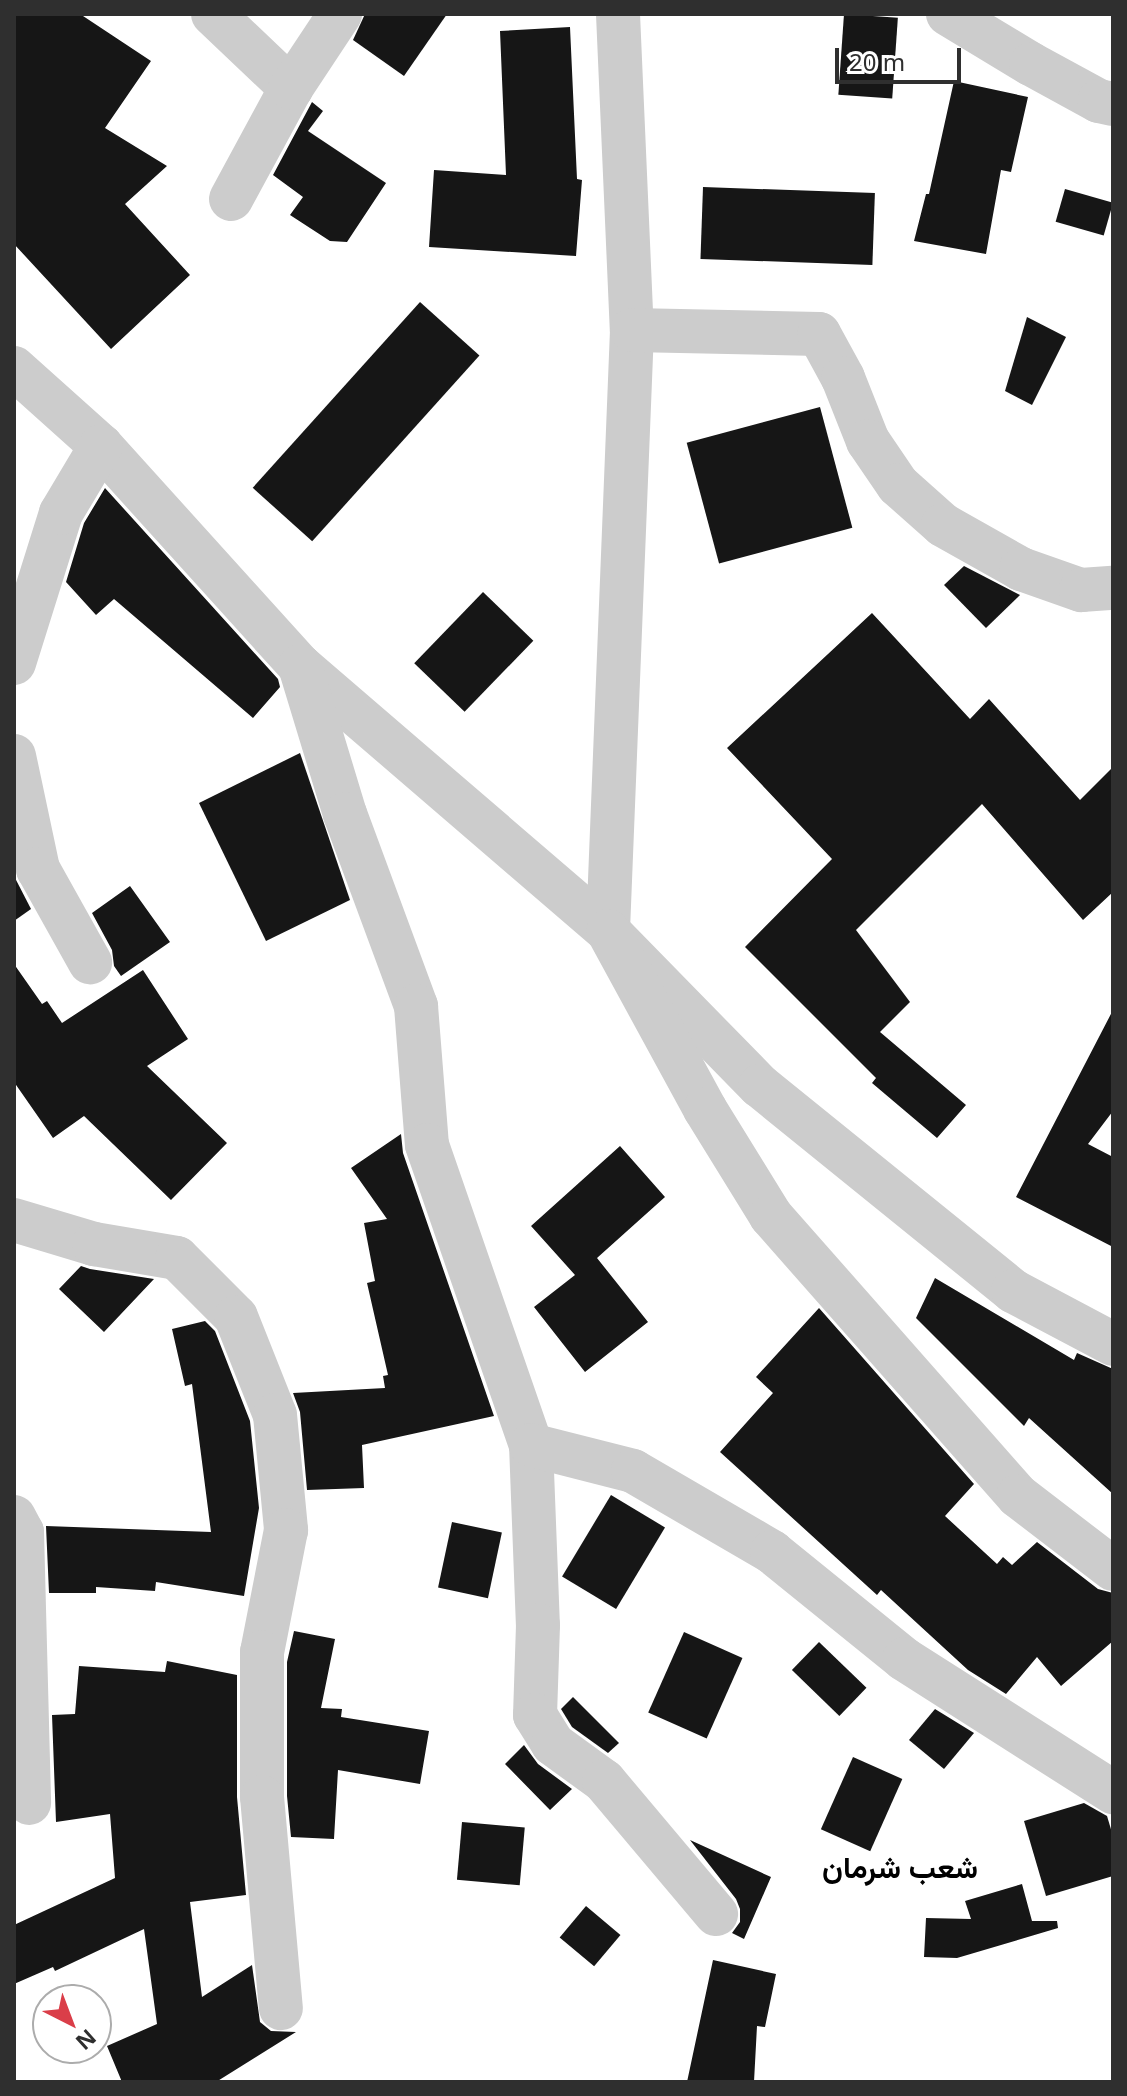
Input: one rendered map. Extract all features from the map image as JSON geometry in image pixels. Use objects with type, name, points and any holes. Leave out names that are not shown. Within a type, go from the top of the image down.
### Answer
[{"type":"street","points":[[213,14],[291,88]]},
{"type":"street","points":[[231,199],[291,88],[340,14]]},
{"type":"street","points":[[618,14],[632,330],[608,931],[705,1109],[771,1216],[1018,1496],[1113,1569]]},
{"type":"street","points":[[948,14],[1031,64],[1099,101],[1113,104]]},
{"type":"street","points":[[632,330],[819,334],[843,378],[868,441],[898,485],[943,525],[1021,569],[1081,590],[1113,588]]},
{"type":"street","points":[[14,368],[101,446],[300,666],[608,931],[760,1086],[1013,1291],[1113,1344]]},
{"type":"street","points":[[14,663],[61,513],[101,446]]},
{"type":"street","points":[[300,666],[345,814],[416,1006],[427,1145],[531,1445],[538,1625],[535,1715],[553,1744],[604,1781],[716,1914]]},
{"type":"street","points":[[14,756],[38,869],[90,962]]},
{"type":"street","points":[[14,1220],[94,1244],[177,1258],[236,1317],[275,1415],[286,1530],[262,1652],[262,1797],[281,2008]]},
{"type":"street","points":[[531,1445],[633,1471],[772,1552],[904,1659],[1113,1792]]},
{"type":"street","points":[[14,1517],[22,1532],[29,1803]]},
{"type":"building","points":[[14,14],[80,14],[151,61],[105,128],[167,166],[125,204],[190,275],[111,349],[14,244]]},
{"type":"building","points":[[365,14],[447,14],[404,76],[353,40]]},
{"type":"building","points":[[844,14],[898,18],[892,99],[838,95]]},
{"type":"building","points":[[570,27],[577,179],[582,180],[576,256],[429,247],[434,170],[506,175],[500,31]]},
{"type":"building","points":[[954,81],[1028,97],[1011,172],[1001,170],[986,254],[914,241],[926,194],[929,194]]},
{"type":"building","points":[[312,102],[323,111],[308,131],[386,183],[347,242],[330,241],[290,215],[303,197],[273,175]]},
{"type":"building","points":[[703,187],[875,193],[872,265],[700,259]]},
{"type":"building","points":[[1065,189],[1113,203],[1104,235],[1056,222]]},
{"type":"building","points":[[420,302],[479,356],[312,541],[253,488]]},
{"type":"building","points":[[1027,317],[1066,337],[1032,405],[1005,391]]},
{"type":"building","points":[[820,407],[852,528],[719,563],[687,443]]},
{"type":"building","points":[[105,488],[278,679],[280,687],[253,718],[114,599],[96,615],[66,582],[84,523]]},
{"type":"building","points":[[964,566],[1020,595],[986,628],[944,585]]},
{"type":"building","points":[[483,592],[533,641],[465,712],[414,663]]},
{"type":"building","points":[[872,613],[970,719],[989,699],[1080,800],[1113,767],[1113,892],[1083,920],[982,804],[856,930],[910,1002],[880,1032],[966,1105],[937,1138],[872,1083],[876,1078],[745,947],[832,859],[727,748]]},
{"type":"building","points":[[300,753],[350,900],[266,941],[199,803]]},
{"type":"building","points":[[14,876],[31,909],[14,921]]},
{"type":"building","points":[[130,886],[170,942],[121,976],[114,966],[112,950],[92,913]]},
{"type":"building","points":[[14,964],[42,1004],[47,1001],[62,1023],[143,970],[188,1039],[147,1066],[227,1143],[171,1200],[84,1116],[53,1138],[14,1082]]},
{"type":"building","points":[[1113,1010],[1113,1111],[1088,1144],[1113,1157],[1113,1247],[1016,1197]]},
{"type":"building","points":[[401,1134],[403,1153],[494,1416],[362,1445],[364,1488],[307,1490],[300,1412],[293,1393],[385,1388],[383,1376],[388,1375],[367,1283],[375,1281],[364,1223],[387,1219],[351,1168]]},
{"type":"building","points":[[620,1146],[665,1197],[597,1258],[648,1322],[585,1372],[534,1307],[575,1275],[531,1226]]},
{"type":"building","points":[[81,1266],[154,1279],[104,1332],[59,1289]]},
{"type":"building","points":[[935,1278],[1074,1360],[1077,1353],[1113,1369],[1113,1494],[1029,1418],[1024,1426],[916,1318]]},
{"type":"building","points":[[819,1308],[974,1484],[945,1516],[997,1564],[1003,1557],[1012,1565],[1037,1542],[1098,1589],[1113,1593],[1113,1641],[1061,1686],[1037,1657],[1006,1694],[968,1670],[881,1590],[877,1595],[720,1452],[773,1393],[756,1377]]},
{"type":"building","points":[[205,1321],[215,1331],[250,1421],[259,1508],[244,1596],[156,1582],[155,1591],[96,1587],[96,1593],[49,1593],[46,1526],[211,1532],[192,1384],[185,1386],[172,1329]]},
{"type":"building","points":[[611,1495],[665,1527],[616,1609],[562,1576]]},
{"type":"building","points":[[452,1522],[502,1533],[488,1598],[438,1588]]},
{"type":"building","points":[[294,1631],[335,1639],[321,1708],[342,1709],[341,1717],[429,1731],[420,1784],[338,1770],[334,1839],[291,1837],[287,1796],[287,1662]]},
{"type":"building","points":[[684,1632],[742,1658],[707,1738],[648,1712]]},
{"type":"building","points":[[819,1642],[866,1688],[839,1716],[792,1670]]},
{"type":"building","points":[[167,1661],[237,1675],[237,1797],[246,1895],[190,1902],[202,1997],[252,1965],[260,2022],[271,2031],[296,2032],[216,2082],[122,2082],[112,2058],[112,2044],[157,2024],[144,1929],[55,1971],[53,1967],[14,1984],[14,1925],[115,1878],[110,1814],[56,1822],[52,1715],[75,1714],[79,1666],[165,1672]]},
{"type":"building","points":[[573,1697],[619,1743],[608,1753],[572,1727],[561,1709]]},
{"type":"building","points":[[935,1709],[974,1733],[944,1769],[909,1740]]},
{"type":"building","points":[[524,1745],[538,1764],[572,1789],[550,1810],[505,1764]]},
{"type":"building","points":[[853,1757],[902,1779],[870,1851],[821,1829]]},
{"type":"building","points":[[1084,1803],[1107,1816],[1113,1836],[1113,1876],[1046,1896],[1024,1821]]},
{"type":"building","points":[[462,1822],[525,1827],[520,1885],[457,1880]]},
{"type":"building","points":[[690,1840],[771,1877],[744,1939],[732,1933],[740,1922],[736,1899]]},
{"type":"building","points":[[1022,1884],[1032,1921],[1057,1921],[1058,1928],[957,1958],[924,1957],[926,1918],[971,1919],[965,1901]]},
{"type":"building","points":[[586,1906],[620,1935],[594,1966],[560,1937]]},
{"type":"building","points":[[713,1960],[776,1974],[765,2027],[757,2026],[754,2082],[687,2082]]},
{"type":"district","name":"شعب شرمان","points":[[900,1867]]}]
